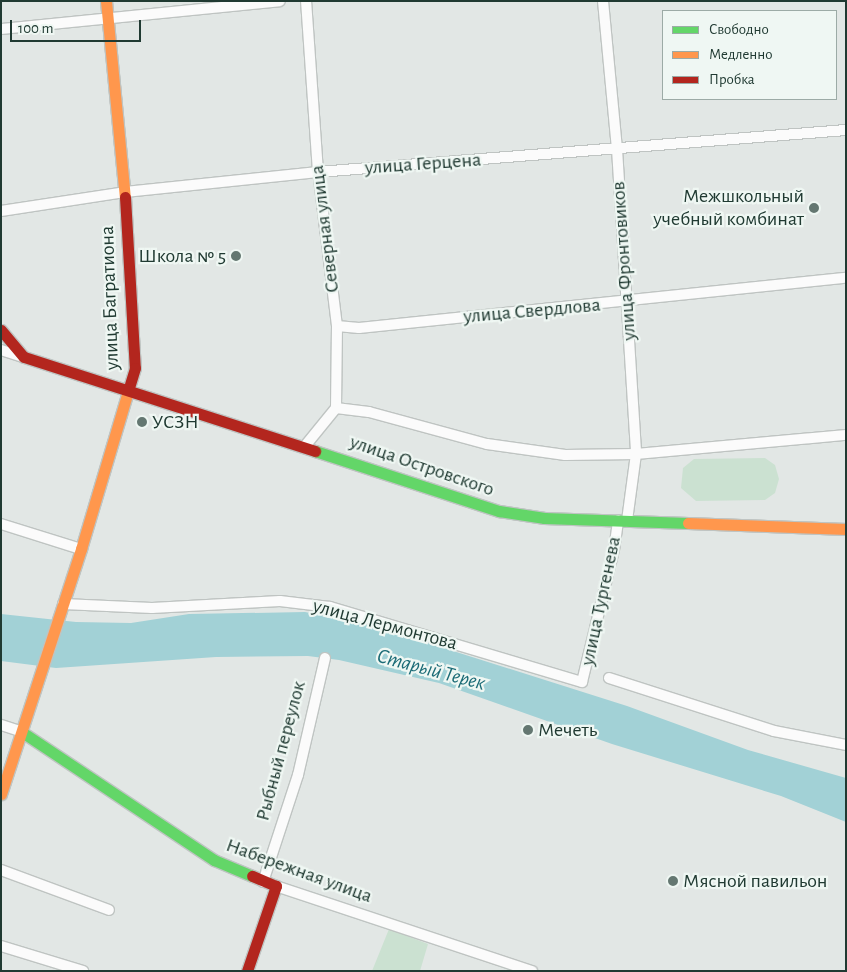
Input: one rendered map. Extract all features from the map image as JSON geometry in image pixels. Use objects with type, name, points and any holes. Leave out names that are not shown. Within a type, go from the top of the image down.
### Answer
[{"type":"street","name":"улица Багратиона","points":[[22,732],[81,549],[135,368],[125,192],[106,1]]},
{"type":"street","points":[[1,29],[108,20],[280,1]]},
{"type":"street","name":"Северная улица","points":[[306,1],[318,172],[337,326],[336,408]]},
{"type":"street","name":"улица Фронтовиков","points":[[603,1],[617,149],[636,454],[622,521]]},
{"type":"street","name":"улица Герцена","points":[[1,211],[125,192],[318,172],[846,130]]},
{"type":"street","name":"улица Свердлова","points":[[337,326],[359,328],[627,303],[846,278]]},
{"type":"street","points":[[1,330],[24,357]]},
{"type":"street","name":"улица Островского","points":[[1,350],[305,446],[499,512],[523,517],[846,530]]},
{"type":"street","points":[[305,446],[336,408]]},
{"type":"street","name":"улица Островского","points":[[336,408],[369,412],[487,444],[565,455],[636,454],[846,435]]},
{"type":"street","name":"улица Тургенева","points":[[582,682],[622,521]]},
{"type":"street","points":[[1,524],[81,549]]},
{"type":"street","name":"улица Лермонтова","points":[[62,609],[152,608],[280,601],[330,607],[582,682]]},
{"type":"street","name":"Рыбный переулок","points":[[263,882],[298,775],[325,658]]},
{"type":"street","points":[[609,678],[774,731],[846,745]]},
{"type":"street","points":[[1,725],[22,732],[1,794]]},
{"type":"street","name":"Набережная улица","points":[[22,732],[214,860],[263,882],[532,971]]},
{"type":"street","points":[[1,870],[109,910]]},
{"type":"street","points":[[247,971],[276,886]]},
{"type":"street","points":[[1,946],[83,971]]},
{"type":"green space","points":[[765,458],[775,465],[779,479],[775,493],[765,500],[696,501],[681,488],[683,468],[694,459]]},
{"type":"green space","points":[[389,929],[428,944],[420,971],[372,971]]},
{"type":"water","name":"Старый Терек","points":[[305,612],[374,626],[627,706],[748,750],[846,778],[846,822],[781,796],[612,744],[439,683],[339,660],[308,656],[216,657],[56,668],[1,661],[1,614],[76,622],[131,623],[189,614]]},
{"type":"traffic: fast","points":[[315,451],[499,511],[544,518],[688,523]]},
{"type":"traffic: fast","points":[[22,732],[214,860],[252,876]]},
{"type":"traffic: slow","points":[[106,1],[125,197]]},
{"type":"traffic: slow","points":[[1,794],[81,549],[129,388]]},
{"type":"traffic: slow","points":[[688,523],[846,529]]},
{"type":"traffic: jam","points":[[125,197],[135,368],[129,388]]},
{"type":"traffic: jam","points":[[1,330],[24,357],[315,451]]},
{"type":"traffic: jam","points":[[247,971],[276,886],[252,876]]},
{"type":"place","name":"Межшкольный учебный комбинат","points":[[814,208]]},
{"type":"place","name":"Школа № 5","points":[[236,256]]},
{"type":"place","name":"УСЗН","points":[[142,422]]},
{"type":"place","name":"Мечеть","points":[[528,730]]},
{"type":"place","name":"Мясной павильон","points":[[673,881]]}]
